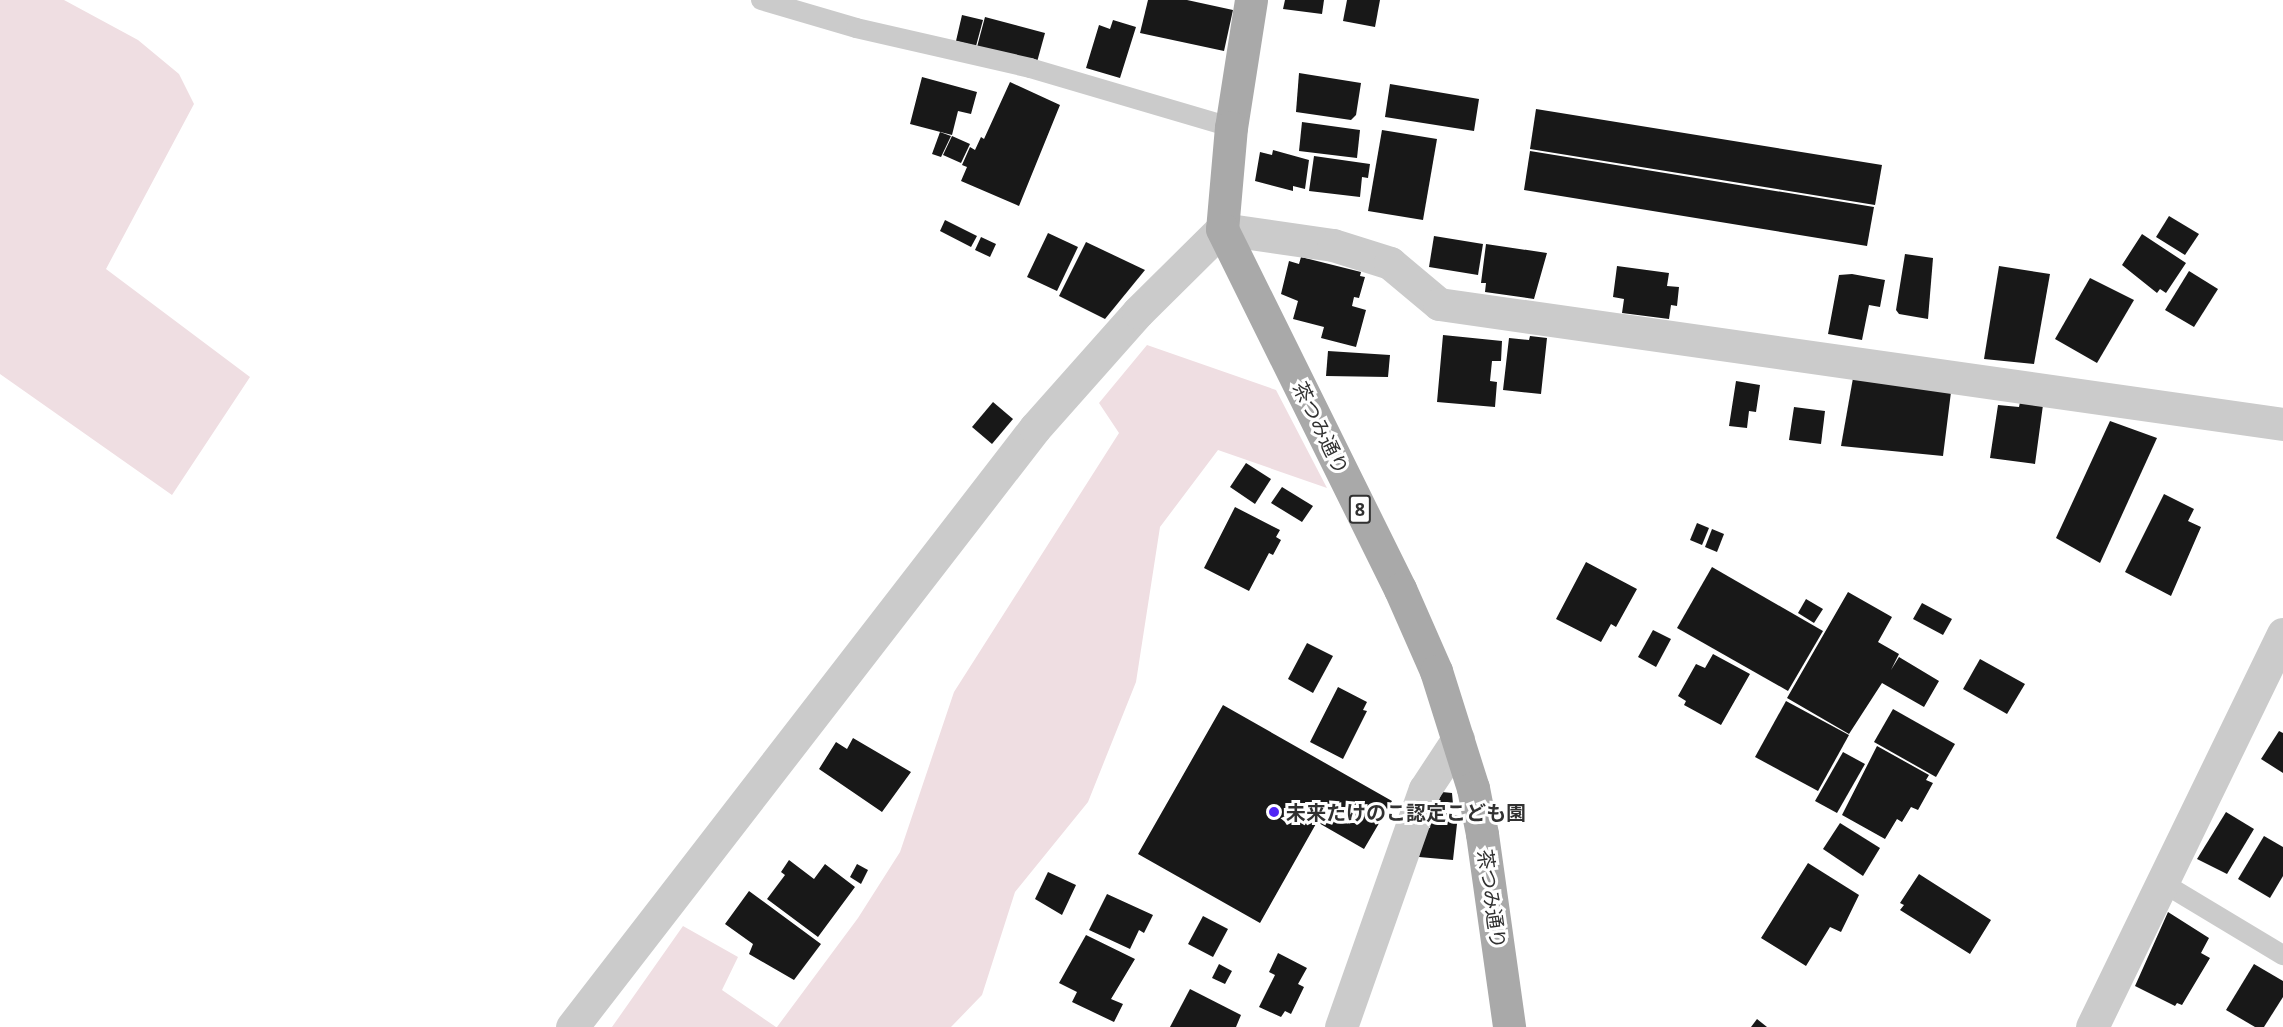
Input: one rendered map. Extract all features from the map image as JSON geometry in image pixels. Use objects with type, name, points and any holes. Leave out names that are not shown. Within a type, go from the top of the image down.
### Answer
[{"type":"main road","points":[[1222,229],[1231,128],[1251,0]]},
{"type":"main road","name":"茶つみ通り","points":[[1222,229],[1400,589],[1436,671],[1458,739],[1482,834],[1509,1027]]},
{"type":"street","points":[[572,1027],[1035,428],[1138,312],[1222,229],[1334,245],[1390,263],[1439,304],[2283,424]]},
{"type":"street","points":[[2092,1027],[2283,634]]},
{"type":"street","points":[[1341,1027],[1425,789],[1458,739]]},
{"type":"lane","points":[[761,0],[856,28],[1030,68],[1231,128]]},
{"type":"lane","points":[[2163,883],[2283,955]]},
{"type":"shaded area","points":[[0,0],[64,0],[138,40],[179,74],[194,104],[106,269],[250,377],[172,495],[0,374]]},
{"type":"shaded area","points":[[1147,345],[1276,390],[1327,488],[1218,450],[1160,527],[1136,682],[1088,802],[1015,892],[982,995],[951,1027],[777,1027],[858,918],[900,852],[954,692],[1119,433],[1099,403]]},
{"type":"shaded area","points":[[683,926],[738,957],[722,990],[776,1027],[612,1027]]},
{"type":"building","points":[[1148,0],[1187,0],[1233,10],[1224,51],[1140,33]]},
{"type":"building","points":[[1285,0],[1324,0],[1322,14],[1283,9]]},
{"type":"building","points":[[1347,0],[1380,0],[1375,27],[1343,21]]},
{"type":"building","points":[[962,15],[983,20],[976,46],[956,41]]},
{"type":"building","points":[[985,17],[1045,33],[1037,62],[977,47]]},
{"type":"building","points":[[1113,20],[1136,27],[1120,78],[1086,68],[1099,25],[1110,29]]},
{"type":"building","points":[[1299,73],[1361,83],[1356,115],[1351,120],[1296,112]]},
{"type":"building","points":[[922,77],[977,92],[971,114],[958,111],[952,135],[910,124]]},
{"type":"building","points":[[1010,82],[1060,105],[1019,206],[961,181],[967,167],[962,165],[970,147],[975,150],[981,137],[984,139]]},
{"type":"building","points":[[1390,84],[1479,99],[1474,131],[1385,117]]},
{"type":"building","points":[[1536,109],[1882,165],[1875,205],[1530,149]]},
{"type":"building","points":[[1302,122],[1360,130],[1357,158],[1299,151]]},
{"type":"building","points":[[1382,130],[1437,139],[1423,220],[1368,211]]},
{"type":"building","points":[[940,132],[951,136],[941,157],[932,154]]},
{"type":"building","points":[[952,136],[970,144],[961,163],[943,155]]},
{"type":"building","points":[[1273,150],[1309,160],[1305,189],[1293,186],[1293,191],[1255,181],[1260,152],[1272,155]]},
{"type":"building","points":[[1530,151],[1874,207],[1867,246],[1524,190]]},
{"type":"building","points":[[1314,156],[1370,164],[1368,178],[1362,177],[1360,197],[1309,191]]},
{"type":"building","points":[[2169,216],[2199,234],[2185,255],[2156,237]]},
{"type":"building","points":[[945,220],[977,236],[971,247],[940,231]]},
{"type":"building","points":[[1048,233],[1078,247],[1057,291],[1027,277]]},
{"type":"building","points":[[2142,234],[2186,263],[2166,293],[2160,289],[2157,293],[2122,265]]},
{"type":"building","points":[[1434,236],[1483,244],[1478,275],[1429,267]]},
{"type":"building","points":[[981,237],[996,244],[990,257],[975,250]]},
{"type":"building","points":[[1086,242],[1145,270],[1105,319],[1059,296]]},
{"type":"building","points":[[1486,244],[1547,253],[1534,299],[1485,292],[1486,283],[1481,283]]},
{"type":"building","points":[[1905,254],[1933,258],[1928,319],[1899,314],[1896,310]]},
{"type":"building","points":[[1301,257],[1361,272],[1360,276],[1365,277],[1359,298],[1354,297],[1352,306],[1366,310],[1356,347],[1321,338],[1324,327],[1293,319],[1298,301],[1281,294],[1289,261],[1299,264]]},
{"type":"building","points":[[1617,266],[1669,273],[1667,286],[1679,287],[1677,306],[1671,305],[1669,319],[1622,313],[1624,299],[1613,297]]},
{"type":"building","points":[[1999,266],[2050,274],[2034,364],[1984,359]]},
{"type":"building","points":[[2189,271],[2218,289],[2194,327],[2165,310]]},
{"type":"building","points":[[1852,274],[1885,280],[1880,307],[1869,305],[1862,340],[1828,334],[1839,275]]},
{"type":"building","points":[[2090,278],[2134,300],[2097,363],[2055,339]]},
{"type":"building","points":[[1443,335],[1502,341],[1501,361],[1492,361],[1490,381],[1497,382],[1495,407],[1437,402]]},
{"type":"building","points":[[1530,336],[1547,338],[1541,394],[1503,390],[1509,338],[1529,340]]},
{"type":"building","points":[[1328,351],[1390,355],[1388,377],[1326,376]]},
{"type":"building","points":[[1853,378],[1951,392],[1943,456],[1841,446]]},
{"type":"building","points":[[1736,381],[1760,385],[1756,412],[1749,411],[1747,428],[1729,426]]},
{"type":"building","points":[[993,402],[1013,419],[992,444],[972,427]]},
{"type":"building","points":[[2020,402],[2043,405],[2035,464],[1990,458],[1998,405],[2019,407]]},
{"type":"building","points":[[1794,407],[1825,411],[1821,444],[1789,440]]},
{"type":"building","points":[[2110,421],[2157,438],[2100,563],[2056,538]]},
{"type":"building","points":[[1246,463],[1271,479],[1255,504],[1230,487]]},
{"type":"building","points":[[1282,487],[1313,506],[1302,522],[1271,503]]},
{"type":"building","points":[[2164,494],[2194,509],[2188,521],[2201,527],[2171,596],[2125,572]]},
{"type":"building","points":[[1235,507],[1280,530],[1276,537],[1281,540],[1273,555],[1269,553],[1249,591],[1204,568]]},
{"type":"building","points":[[1697,523],[1709,528],[1702,545],[1690,540]]},
{"type":"building","points":[[1712,529],[1724,534],[1717,552],[1705,547]]},
{"type":"building","points":[[1586,562],[1637,589],[1616,627],[1611,624],[1601,642],[1556,619]]},
{"type":"building","points":[[1712,567],[1823,631],[1788,691],[1677,628]]},
{"type":"building","points":[[1848,592],[1892,617],[1878,642],[1899,654],[1891,670],[1899,657],[1939,681],[1924,707],[1882,683],[1849,734],[1787,698]]},
{"type":"building","points":[[1806,599],[1823,609],[1814,623],[1798,613]]},
{"type":"building","points":[[1922,603],[1952,619],[1943,635],[1913,619]]},
{"type":"building","points":[[1653,630],[1671,639],[1656,667],[1638,657]]},
{"type":"building","points":[[1307,643],[1333,656],[1313,693],[1288,679]]},
{"type":"building","points":[[1713,654],[1750,674],[1721,725],[1684,705],[1686,701],[1678,696],[1696,664],[1705,668]]},
{"type":"building","points":[[1980,659],[2025,684],[2007,714],[1963,689]]},
{"type":"building","points":[[1338,687],[1367,702],[1363,710],[1367,711],[1343,759],[1310,742]]},
{"type":"building","points":[[1786,701],[1849,735],[1818,791],[1755,757]]},
{"type":"building","name":"未来たけのこ認定こども園","points":[[1223,705],[1392,801],[1364,849],[1317,822],[1260,923],[1138,854]]},
{"type":"building","points":[[1893,709],[1955,744],[1936,777],[1874,742]]},
{"type":"building","points":[[2279,731],[2283,733],[2283,773],[2261,759]]},
{"type":"building","points":[[853,738],[911,772],[882,812],[819,769],[836,742],[847,749]]},
{"type":"building","points":[[1877,746],[1929,775],[1926,780],[1933,783],[1918,810],[1911,807],[1902,822],[1897,819],[1885,839],[1842,815]]},
{"type":"building","points":[[1843,752],[1865,764],[1837,813],[1815,801]]},
{"type":"building","points":[[1442,792],[1452,793],[1454,815],[1458,815],[1453,860],[1419,857],[1422,827],[1430,828],[1432,812]]},
{"type":"building","points":[[2226,812],[2254,829],[2227,874],[2197,859]]},
{"type":"building","points":[[1840,823],[1880,848],[1863,876],[1823,849]]},
{"type":"building","points":[[2264,836],[2283,847],[2283,876],[2270,898],[2238,879]]},
{"type":"building","points":[[789,860],[814,879],[825,864],[855,887],[818,937],[767,899],[785,875],[781,872]]},
{"type":"building","points":[[1808,863],[1859,895],[1841,932],[1830,927],[1806,966],[1761,938]]},
{"type":"building","points":[[857,864],[868,870],[861,884],[850,877]]},
{"type":"building","points":[[1048,872],[1076,885],[1062,915],[1035,899]]},
{"type":"building","points":[[1919,874],[1991,920],[1970,954],[1900,910],[1904,905],[1900,903]]},
{"type":"building","points":[[749,891],[821,944],[794,980],[749,954],[753,944],[725,924]]},
{"type":"building","points":[[1107,894],[1153,915],[1144,933],[1139,930],[1130,949],[1089,930]]},
{"type":"building","points":[[2168,912],[2209,938],[2201,953],[2210,958],[2182,1005],[2177,1003],[2175,1006],[2135,986]]},
{"type":"building","points":[[1203,916],[1228,929],[1213,957],[1188,944]]},
{"type":"building","points":[[1086,935],[1135,959],[1111,999],[1123,1004],[1114,1022],[1072,1002],[1077,992],[1059,983]]},
{"type":"building","points":[[1278,953],[1307,968],[1298,984],[1304,987],[1291,1014],[1285,1011],[1281,1017],[1259,1007],[1275,975],[1269,972]]},
{"type":"building","points":[[1219,964],[1232,971],[1225,984],[1212,978]]},
{"type":"building","points":[[2254,964],[2283,981],[2283,997],[2264,1027],[2255,1027],[2226,1010]]},
{"type":"building","points":[[1190,989],[1241,1015],[1236,1027],[1170,1027]]},
{"type":"building","points":[[1757,1019],[1767,1027],[1751,1027]]},
{"type":"place","name":"未来たけのこ認定こども園","points":[[1274,812]]}]
